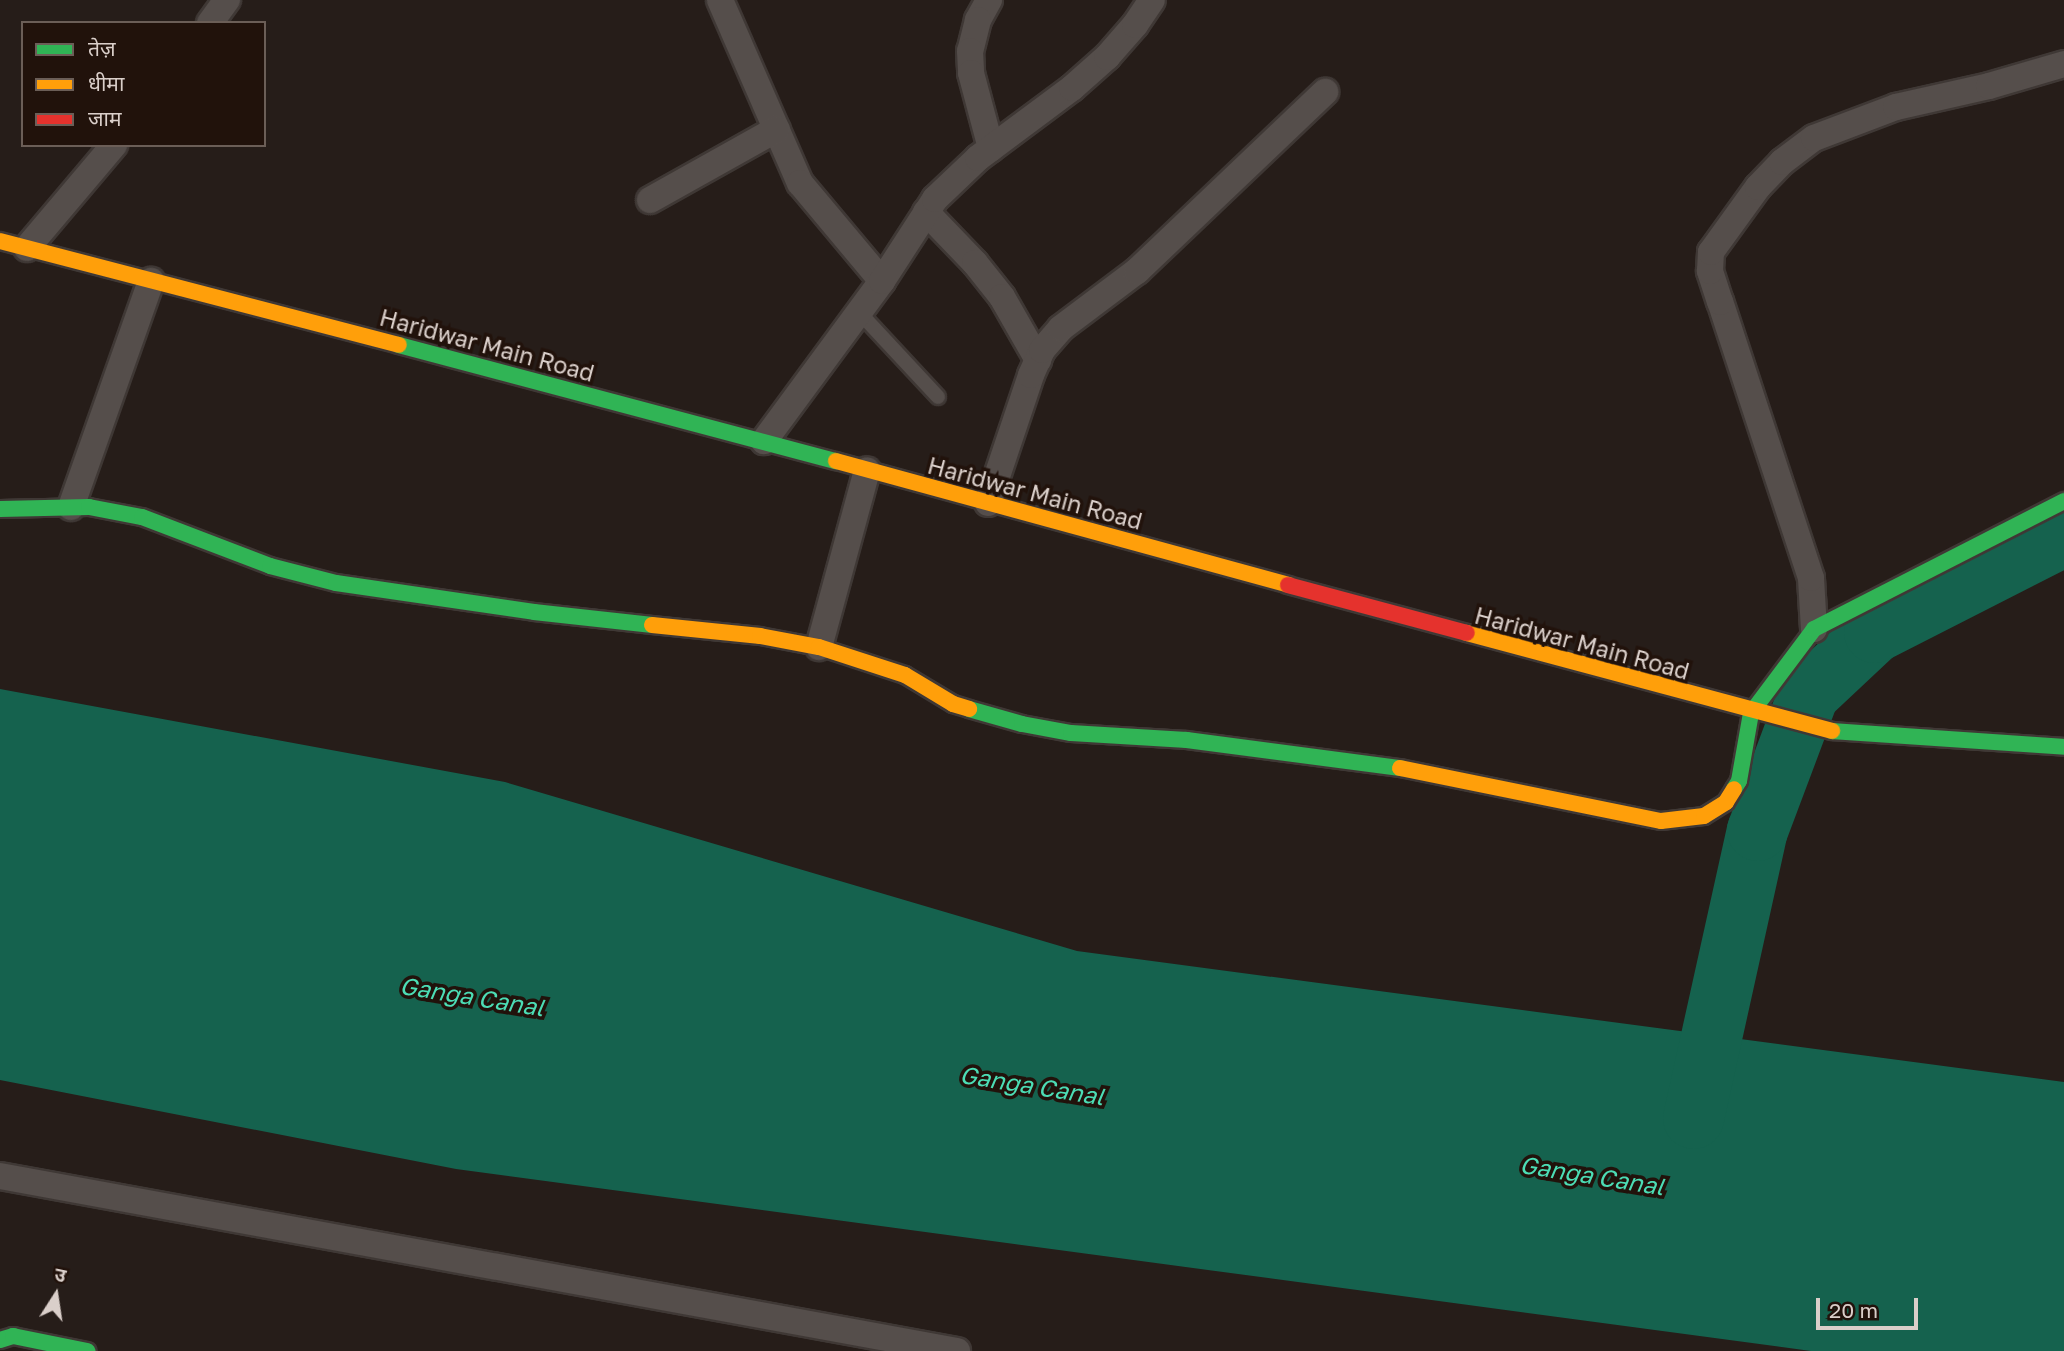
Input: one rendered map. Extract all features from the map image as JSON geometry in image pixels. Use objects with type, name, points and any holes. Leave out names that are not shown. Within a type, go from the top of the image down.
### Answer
[{"type":"street","points":[[211,21],[227,0]]},
{"type":"street","points":[[720,0],[800,183],[882,281]]},
{"type":"street","points":[[989,0],[978,20],[970,51],[971,73],[991,148]]},
{"type":"street","points":[[764,441],[882,281],[935,199],[991,148],[1072,88],[1107,57],[1135,25],[1152,0]]},
{"type":"street","points":[[1814,629],[1811,578],[1710,271],[1711,252],[1758,187],[1782,162],[1814,138],[1896,107],[1989,86],[2064,64]]},
{"type":"street","points":[[988,503],[1015,417],[1038,360],[1060,328],[1137,271],[1325,92]]},
{"type":"street","points":[[650,200],[777,129]]},
{"type":"street","points":[[27,248],[112,147]]},
{"type":"street","points":[[926,212],[975,262],[1002,297],[1038,360]]},
{"type":"street","name":"Haridwar Main Road","points":[[0,241],[764,441],[1820,730],[2064,747]]},
{"type":"street","points":[[71,507],[151,281]]},
{"type":"street","points":[[819,647],[867,470]]},
{"type":"street","points":[[0,509],[71,507],[142,517],[270,566],[336,583],[534,612],[760,636],[819,647],[905,675],[953,704],[1021,724],[1071,733],[1187,740],[1346,759],[1456,778],[1661,821],[1704,816],[1726,802],[1739,781],[1751,713],[1814,629],[2064,501]]},
{"type":"street","points":[[0,1176],[957,1351]]},
{"type":"street","points":[[0,1340],[13,1336],[87,1351]]},
{"type":"lane","points":[[859,312],[938,397]]},
{"type":"water","name":"Ganga Canal","points":[[0,689],[505,782],[1077,951],[2064,1082],[2064,1351],[1811,1351],[456,1169],[0,1080]]},
{"type":"waterway","points":[[1693,1118],[1757,830],[1808,694],[1874,632],[2064,535]]},
{"type":"traffic: fast","points":[[399,345],[836,461]]},
{"type":"traffic: fast","points":[[1734,789],[1739,781],[1751,713],[1814,629],[2064,501]]},
{"type":"traffic: fast","points":[[0,509],[89,507],[142,517],[270,566],[336,583],[534,612],[652,625]]},
{"type":"traffic: fast","points":[[969,709],[1022,724],[1071,733],[1187,740],[1400,768]]},
{"type":"traffic: fast","points":[[1832,731],[2064,747]]},
{"type":"traffic: fast","points":[[0,1340],[13,1336],[87,1351]]},
{"type":"traffic: slow","points":[[0,241],[399,345]]},
{"type":"traffic: slow","points":[[836,461],[1288,585]]},
{"type":"traffic: slow","points":[[652,625],[760,636],[819,647],[905,675],[953,704],[969,709]]},
{"type":"traffic: slow","points":[[1467,633],[1832,731]]},
{"type":"traffic: slow","points":[[1400,768],[1661,821],[1704,816],[1726,802],[1734,789]]},
{"type":"traffic: jam","points":[[1288,585],[1467,633]]}]
